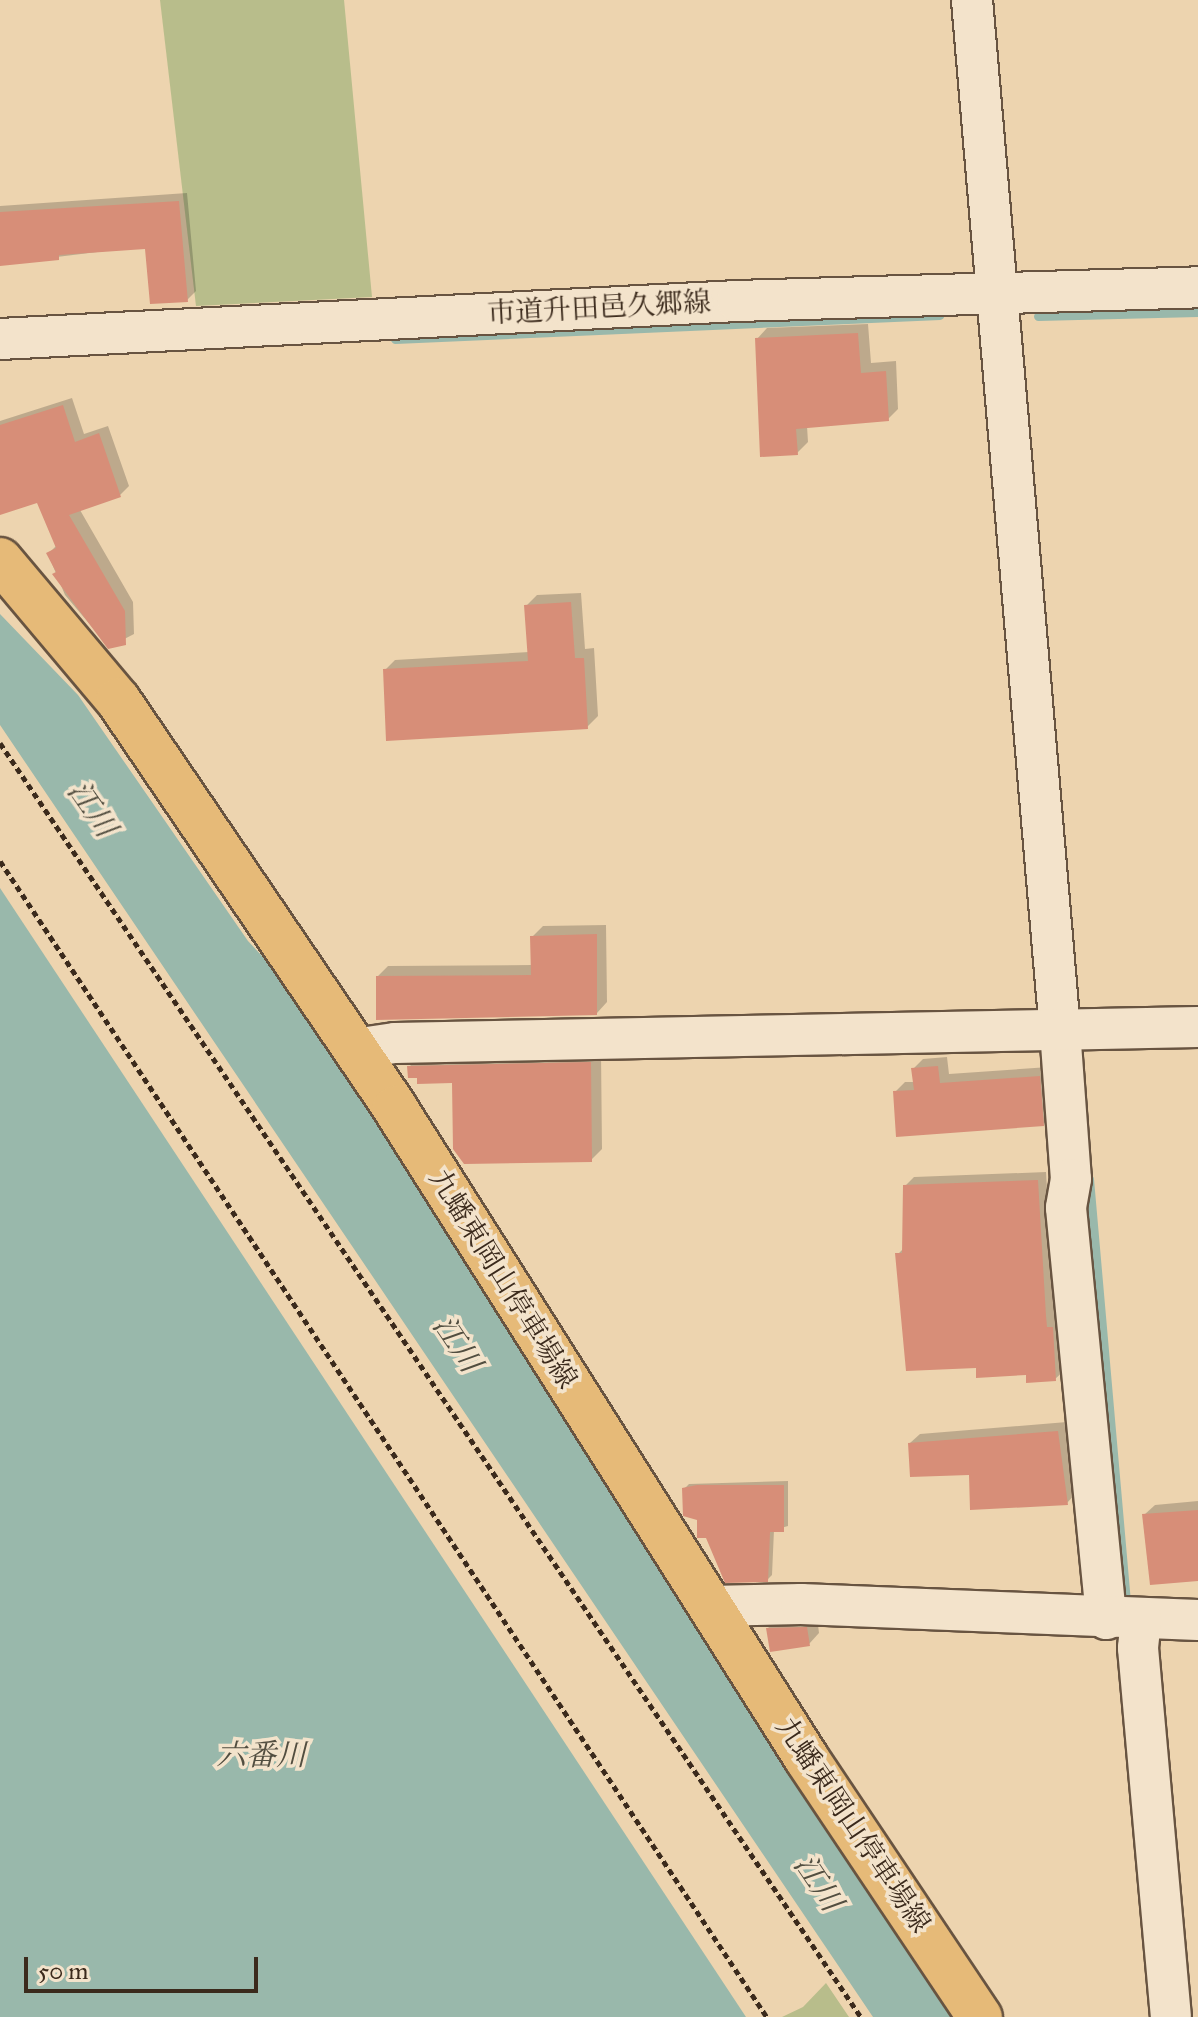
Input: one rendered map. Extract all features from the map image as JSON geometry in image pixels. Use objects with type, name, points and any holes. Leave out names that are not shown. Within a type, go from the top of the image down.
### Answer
[{"type":"main road","name":"九蟠東岡山停車場線","points":[[0,560],[118,700],[354,1049],[710,1606],[980,2017]]},
{"type":"street","points":[[972,0],[1007,293],[1070,1030],[1071,1179],[1066,1208],[1125,1619],[1138,1648],[1171,2017]]},
{"type":"street","name":"市道升田邑久郷線","points":[[0,339],[737,301],[1198,287]]},
{"type":"street","points":[[354,1049],[395,1043],[1198,1027]]},
{"type":"street","points":[[710,1606],[801,1604],[1198,1620]]},
{"type":"path","points":[[0,743],[861,2017]]},
{"type":"path","points":[[0,861],[767,2017]]},
{"type":"green space","points":[[160,0],[344,0],[372,297],[196,306]]},
{"type":"green space","points":[[826,1983],[849,2017],[782,2017],[803,2007]]},
{"type":"water","name":"江川","points":[[0,614],[78,695],[248,941],[280,975],[692,1609],[688,1613],[956,2017],[873,2017],[0,725]]},
{"type":"water","name":"六番川","points":[[0,888],[746,2017],[0,2017]]},
{"type":"building","points":[[179,201],[188,302],[150,304],[145,249],[59,255],[59,260],[0,266],[0,212]]},
{"type":"building","points":[[858,333],[861,373],[886,371],[889,421],[796,429],[798,455],[760,457],[755,338]]},
{"type":"building","points":[[63,405],[75,442],[99,433],[121,497],[69,515],[125,611],[126,645],[108,649],[52,574],[56,572],[46,553],[56,548],[37,503],[0,515],[0,425]]},
{"type":"building","points":[[571,602],[575,658],[584,658],[588,729],[386,741],[383,669],[528,661],[524,605]]},
{"type":"building","points":[[597,934],[597,1015],[376,1020],[376,976],[531,975],[530,936]]},
{"type":"building","points":[[591,1062],[592,1162],[464,1164],[453,1149],[452,1083],[417,1084],[417,1078],[408,1078],[407,1066]]},
{"type":"building","points":[[938,1066],[940,1083],[1040,1076],[1044,1126],[896,1137],[893,1091],[914,1090],[911,1068]]},
{"type":"building","points":[[1038,1180],[1046,1316],[1047,1327],[1053,1327],[1056,1381],[1026,1383],[1026,1375],[976,1378],[976,1368],[906,1371],[895,1253],[902,1253],[903,1185]]},
{"type":"building","points":[[1058,1431],[1068,1505],[970,1510],[969,1475],[910,1477],[908,1443]]},
{"type":"building","points":[[697,1485],[784,1485],[784,1532],[770,1532],[768,1582],[725,1583],[706,1538],[697,1538],[697,1520],[683,1516],[682,1488]]},
{"type":"building","points":[[1198,1510],[1198,1581],[1150,1585],[1142,1514]]},
{"type":"building","points":[[807,1627],[810,1646],[770,1652],[766,1628]]},
{"type":"waterway","points":[[1038,316],[1198,312]]},
{"type":"waterway","points":[[395,339],[939,315]]},
{"type":"waterway","points":[[1089,1179],[1126,1606]]}]
